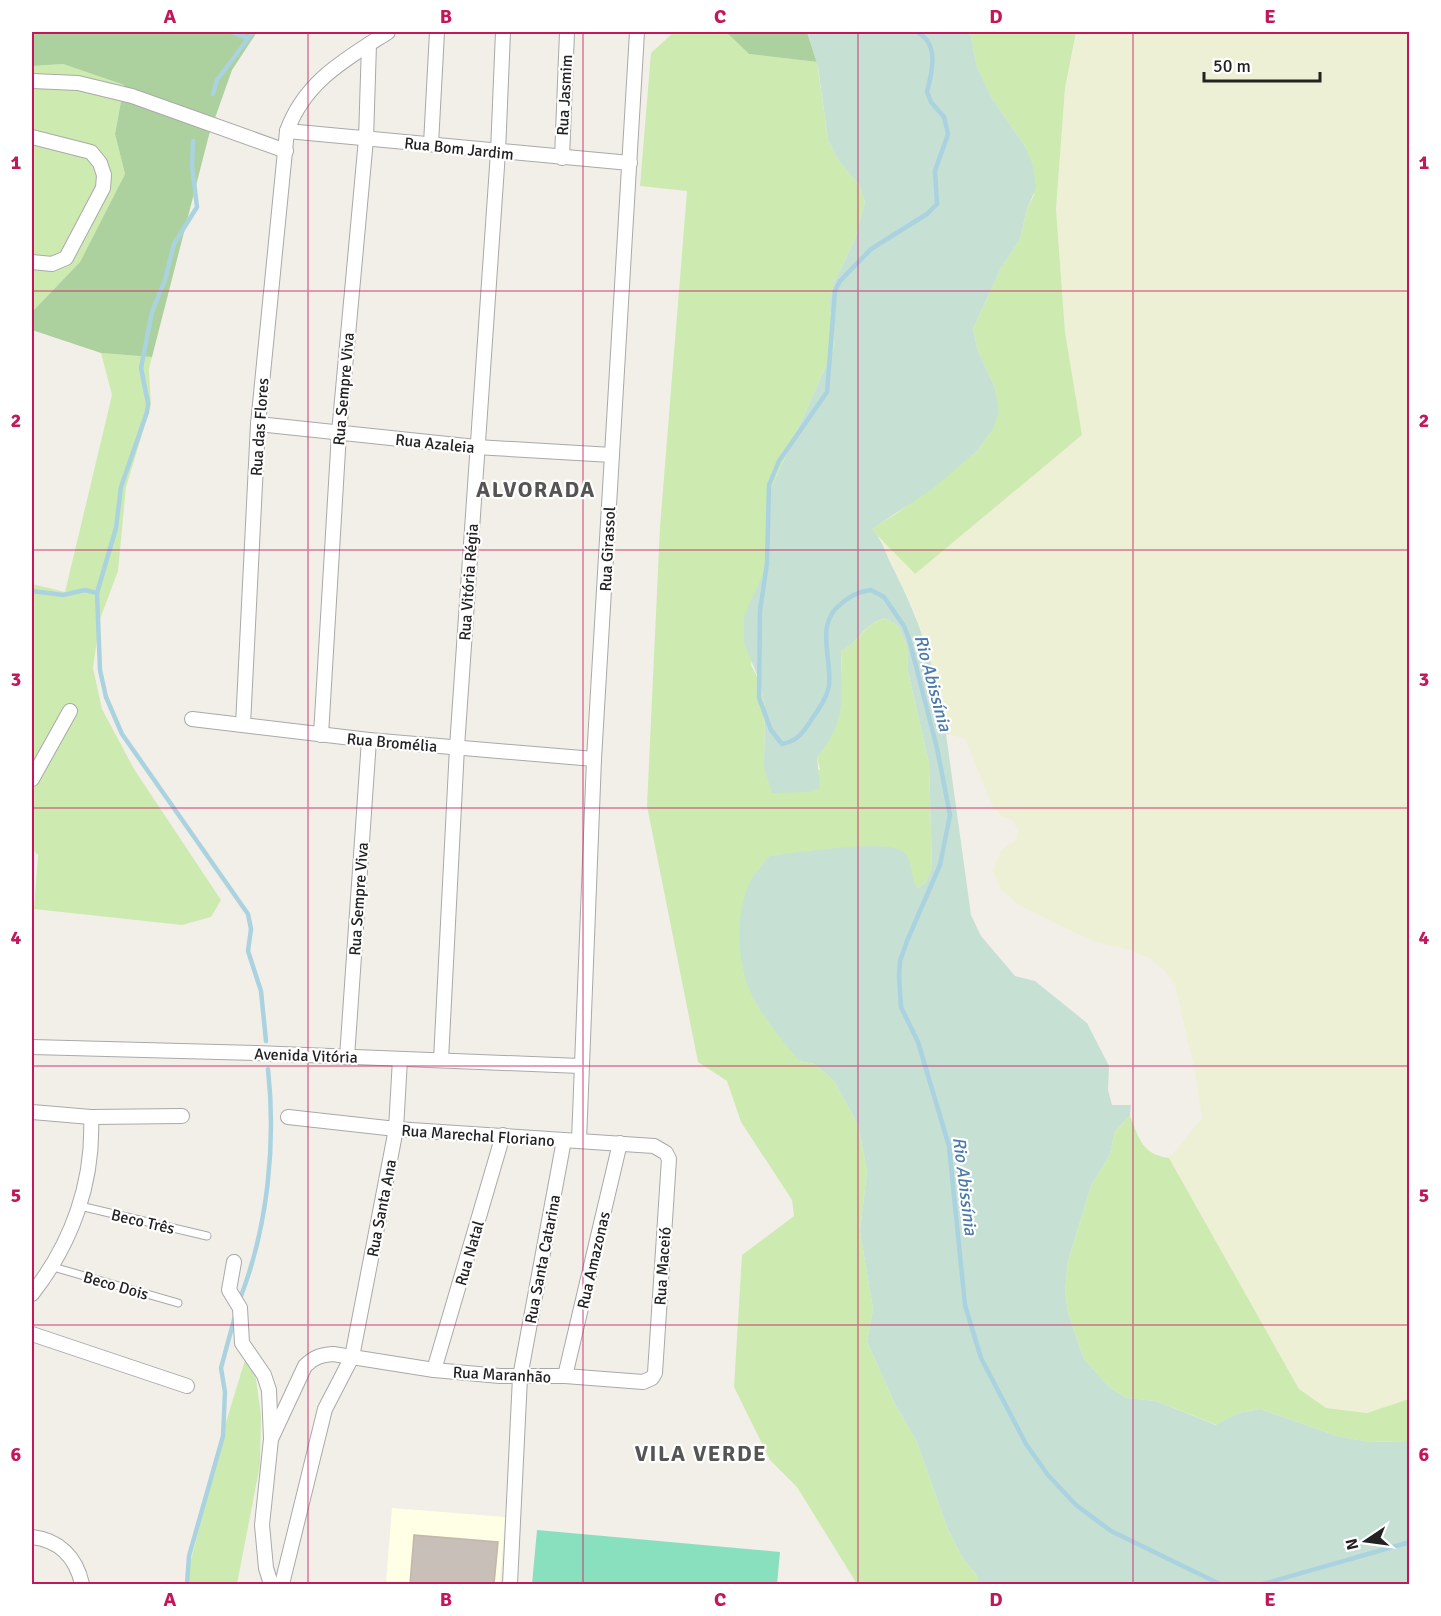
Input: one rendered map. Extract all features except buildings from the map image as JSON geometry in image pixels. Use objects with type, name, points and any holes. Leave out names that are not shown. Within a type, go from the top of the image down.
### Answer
[{"type":"street","points":[[287,131],[303,98],[323,76],[344,58],[388,32]]},
{"type":"street","points":[[431,144],[437,32]]},
{"type":"street","name":"Rua Vitória Régia","points":[[441,1060],[457,747],[498,152],[503,32]]},
{"type":"street","name":"Rua Jasmim","points":[[562,158],[567,32]]},
{"type":"street","name":"Rua Girassol","points":[[579,1141],[580,1066],[594,759],[637,32]]},
{"type":"street","name":"Rua Sempre Viva","points":[[321,735],[339,433],[366,139],[369,44]]},
{"type":"street","points":[[32,81],[78,83],[132,96],[286,151]]},
{"type":"street","name":"Rua Bom Jardim","points":[[287,131],[630,163]]},
{"type":"street","name":"Rua das Flores","points":[[243,725],[258,424],[287,131]]},
{"type":"street","points":[[32,136],[91,152],[100,163],[104,175],[103,188],[66,258],[52,264],[32,262]]},
{"type":"street","name":"Rua Azaleia","points":[[258,424],[476,447],[612,455]]},
{"type":"street","points":[[32,779],[70,711]]},
{"type":"street","name":"Rua Bromélia","points":[[192,719],[369,740],[594,759]]},
{"type":"street","name":"Rua Sempre Viva","points":[[347,1057],[369,740]]},
{"type":"street","name":"Avenida Vitória","points":[[32,1047],[580,1066]]},
{"type":"street","name":"Rua Santa Ana","points":[[282,1584],[325,1409],[352,1357],[396,1130],[400,1059]]},
{"type":"street","points":[[32,1112],[91,1118],[182,1116]]},
{"type":"street","name":"Rua Marechal Floriano","points":[[288,1117],[396,1130],[654,1146],[666,1153]]},
{"type":"street","points":[[32,1294],[53,1267],[80,1206],[92,1146],[91,1118]]},
{"type":"street","name":"Rua Natal","points":[[434,1370],[503,1135]]},
{"type":"street","name":"Rua Santa Catarina","points":[[510,1584],[520,1377],[564,1140]]},
{"type":"street","name":"Rua Amazonas","points":[[565,1376],[620,1143]]},
{"type":"street","name":"Rua Maceió","points":[[652,1378],[655,1373],[669,1159],[666,1153]]},
{"type":"street","points":[[234,1262],[229,1290],[240,1308],[242,1342],[264,1375],[269,1390],[271,1439],[262,1524],[266,1568],[271,1584]]},
{"type":"street","points":[[32,1334],[187,1386]]},
{"type":"street","name":"Rua Maranhão","points":[[271,1439],[305,1366],[312,1359],[333,1354],[434,1370],[520,1377],[565,1376],[643,1382],[652,1378]]},
{"type":"street","points":[[32,1537],[59,1545],[70,1554],[82,1584]]},
{"type":"lane","name":"Beco Três","points":[[80,1206],[207,1236]]},
{"type":"lane","name":"Beco Dois","points":[[53,1267],[178,1303]]},
{"type":"shaded area","points":[[807,32],[970,32],[977,67],[993,100],[1025,146],[1033,166],[1036,188],[1027,209],[1020,239],[1001,268],[973,329],[978,351],[995,388],[999,412],[992,431],[976,452],[931,490],[872,529],[883,545],[909,601],[932,667],[949,734],[946,734],[971,915],[981,936],[1015,976],[1035,981],[1087,1023],[1109,1066],[1108,1090],[1112,1105],[1131,1105],[1130,1116],[1115,1131],[1110,1154],[1091,1186],[1068,1261],[1065,1292],[1068,1312],[1084,1359],[1110,1388],[1127,1398],[1156,1401],[1216,1425],[1238,1413],[1260,1409],[1337,1436],[1369,1442],[1409,1441],[1409,1584],[978,1584],[978,1577],[963,1559],[947,1527],[917,1442],[895,1404],[867,1342],[873,1309],[860,1231],[867,1171],[858,1125],[834,1081],[815,1064],[799,1061],[758,1006],[743,970],[739,938],[746,891],[752,878],[769,856],[838,848],[878,846],[892,848],[902,851],[909,859],[918,888],[926,882],[932,868],[929,763],[908,672],[907,646],[898,626],[885,618],[870,625],[854,642],[841,651],[841,707],[834,732],[817,757],[820,788],[809,792],[772,793],[764,768],[765,707],[760,682],[744,643],[744,616],[770,559],[768,510],[773,484],[835,346],[829,302],[834,283],[855,239],[865,202],[859,185],[838,160],[828,140],[818,67]]},
{"type":"shaded area","points":[[1076,32],[1409,32],[1409,1399],[1368,1413],[1326,1408],[1299,1389],[1169,1158],[1202,1118],[1195,1072],[1175,985],[1165,971],[1149,958],[1130,950],[1095,942],[1020,906],[1000,889],[993,870],[1001,850],[1016,840],[1018,830],[1011,819],[1001,816],[993,807],[965,739],[949,734],[942,719],[932,667],[915,613],[882,543],[884,542],[914,574],[1082,435],[1065,332],[1056,209],[1065,88]]},
{"type":"shaded area","points":[[392,1508],[505,1517],[500,1584],[386,1584]]},
{"type":"green space","points":[[32,32],[257,32],[232,70],[209,135],[152,357],[101,353],[32,330],[32,312],[80,262],[125,174],[115,134],[124,85],[63,64],[32,66]]},
{"type":"green space","points":[[674,32],[726,32],[749,54],[817,62],[828,140],[838,160],[859,185],[865,202],[855,239],[834,283],[829,302],[835,346],[773,484],[770,559],[751,665],[760,682],[765,707],[764,768],[820,770],[817,757],[832,733],[840,707],[841,651],[854,643],[870,626],[885,618],[898,626],[907,646],[908,672],[929,763],[932,868],[926,882],[918,888],[913,882],[911,870],[884,847],[769,856],[741,920],[741,937],[753,998],[799,1061],[815,1064],[834,1081],[858,1125],[867,1171],[860,1231],[873,1309],[867,1342],[895,1404],[917,1442],[947,1527],[963,1559],[978,1577],[978,1584],[857,1584],[797,1487],[770,1460],[734,1387],[742,1255],[794,1216],[792,1200],[741,1122],[727,1081],[698,1062],[647,806],[660,527],[687,191],[640,186],[651,53]]},
{"type":"green space","points":[[726,32],[807,32],[817,62],[749,54]]},
{"type":"green space","points":[[970,32],[1076,32],[1065,88],[1056,209],[1065,332],[1082,435],[915,574],[871,529],[896,514],[976,452],[992,431],[995,388],[978,351],[973,329],[1001,268],[1020,239],[1027,209],[1034,195],[1025,146],[993,100],[977,67]]},
{"type":"green space","points":[[63,64],[124,85],[115,134],[125,174],[80,262],[32,312],[32,66]]},
{"type":"green space","points":[[101,353],[152,357],[149,369],[151,405],[126,487],[118,571],[100,619],[93,668],[102,709],[134,769],[221,900],[211,917],[182,925],[34,909],[38,855],[32,849],[32,584],[65,592],[112,395]]},
{"type":"green space","points":[[1130,1116],[1147,1149],[1169,1158],[1299,1389],[1326,1408],[1367,1413],[1409,1399],[1409,1441],[1368,1442],[1337,1436],[1260,1409],[1238,1413],[1217,1425],[1156,1401],[1127,1398],[1110,1388],[1084,1359],[1068,1312],[1065,1292],[1068,1261],[1091,1186],[1110,1154],[1115,1131]]},
{"type":"green space","points":[[245,1360],[254,1365],[261,1415],[260,1465],[237,1584],[185,1584],[226,1422]]},
{"type":"green space","points":[[537,1530],[780,1552],[777,1584],[532,1584]]},
{"type":"waterway","points":[[232,32],[247,38]]},
{"type":"waterway","points":[[213,94],[217,80],[253,32]]},
{"type":"waterway","name":"Rio Abissínia","points":[[917,32],[924,37],[932,51],[933,59],[927,92],[931,102],[944,117],[948,134],[935,171],[937,204],[927,214],[871,249],[840,281],[835,291],[827,392],[779,461],[769,485],[767,563],[760,611],[759,698],[771,730],[782,744],[792,741],[807,726],[828,690],[826,630],[834,611],[852,596],[871,590],[884,597],[904,626],[937,748],[950,815],[940,865],[900,961],[901,1007],[918,1042],[949,1146],[965,1305],[981,1358],[1026,1444],[1048,1475],[1076,1505],[1111,1531],[1220,1584]]},
{"type":"waterway","points":[[193,141],[192,166],[197,207],[174,244],[165,280],[152,312],[141,368],[148,403],[147,412],[121,487],[116,528],[97,593],[100,670],[106,697],[122,734],[248,914],[251,929],[248,951],[261,991],[266,1041]]},
{"type":"waterway","points":[[32,591],[63,595],[85,590],[97,593]]},
{"type":"waterway","points":[[241,1296],[258,1241],[268,1184],[271,1126],[268,1069]]},
{"type":"waterway","points":[[187,1584],[189,1556],[223,1436],[225,1392],[221,1368],[235,1316]]},
{"type":"waterway","points":[[1263,1584],[1410,1542]]},
{"type":"district","name":"ALVORADA","points":[[536,489]]},
{"type":"district","name":"VILA VERDE","points":[[701,1453]]}]
